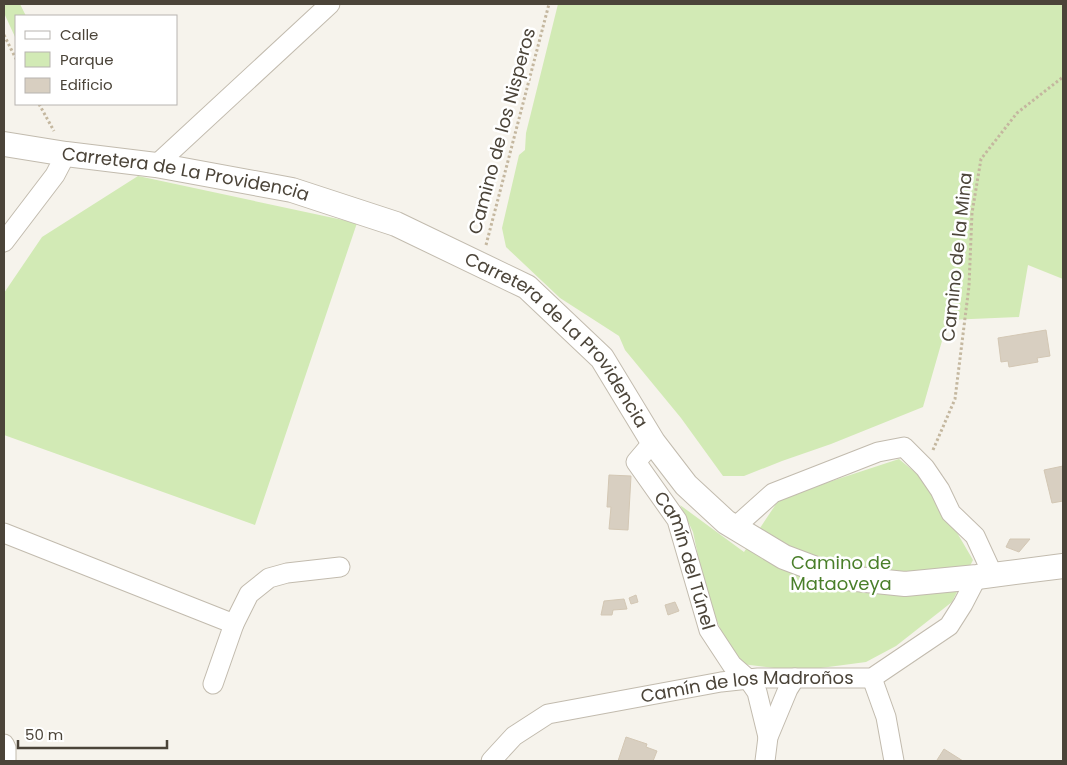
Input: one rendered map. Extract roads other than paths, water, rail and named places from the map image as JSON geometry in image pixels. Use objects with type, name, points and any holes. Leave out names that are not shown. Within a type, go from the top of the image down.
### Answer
[{"type":"street","points":[[156,165],[330,4]]},
{"type":"street","name":"Carretera de La Providencia","points":[[4,144],[156,165],[292,190],[396,224],[527,287],[602,358],[654,442],[686,485],[726,522],[784,557],[837,577],[905,584],[1063,566]]},
{"type":"street","points":[[4,242],[55,175],[66,154]]},
{"type":"street","name":"Camín del Túnel","points":[[654,442],[636,462],[677,520],[709,630],[732,665],[748,680]]},
{"type":"street","points":[[735,527],[773,493],[878,452],[904,447],[925,468],[940,490],[952,513],[975,536],[985,576]]},
{"type":"street","points":[[4,533],[234,624]]},
{"type":"street","points":[[213,684],[234,624],[249,594],[269,578],[288,573],[340,567]]},
{"type":"street","name":"Camín de los Madroños","points":[[492,761],[514,736],[548,714],[721,682],[758,678],[872,678],[949,626],[985,576]]},
{"type":"street","points":[[765,761],[768,736],[788,689],[795,678]]},
{"type":"street","points":[[872,678],[886,717],[894,761]]},
{"type":"street","points":[[748,680],[757,692],[768,736]]},
{"type":"street","points":[[4,744],[6,748],[6,761]]},
{"type":"park label","name":"Camino de Mataoveya","points":[[841,573]]}]
